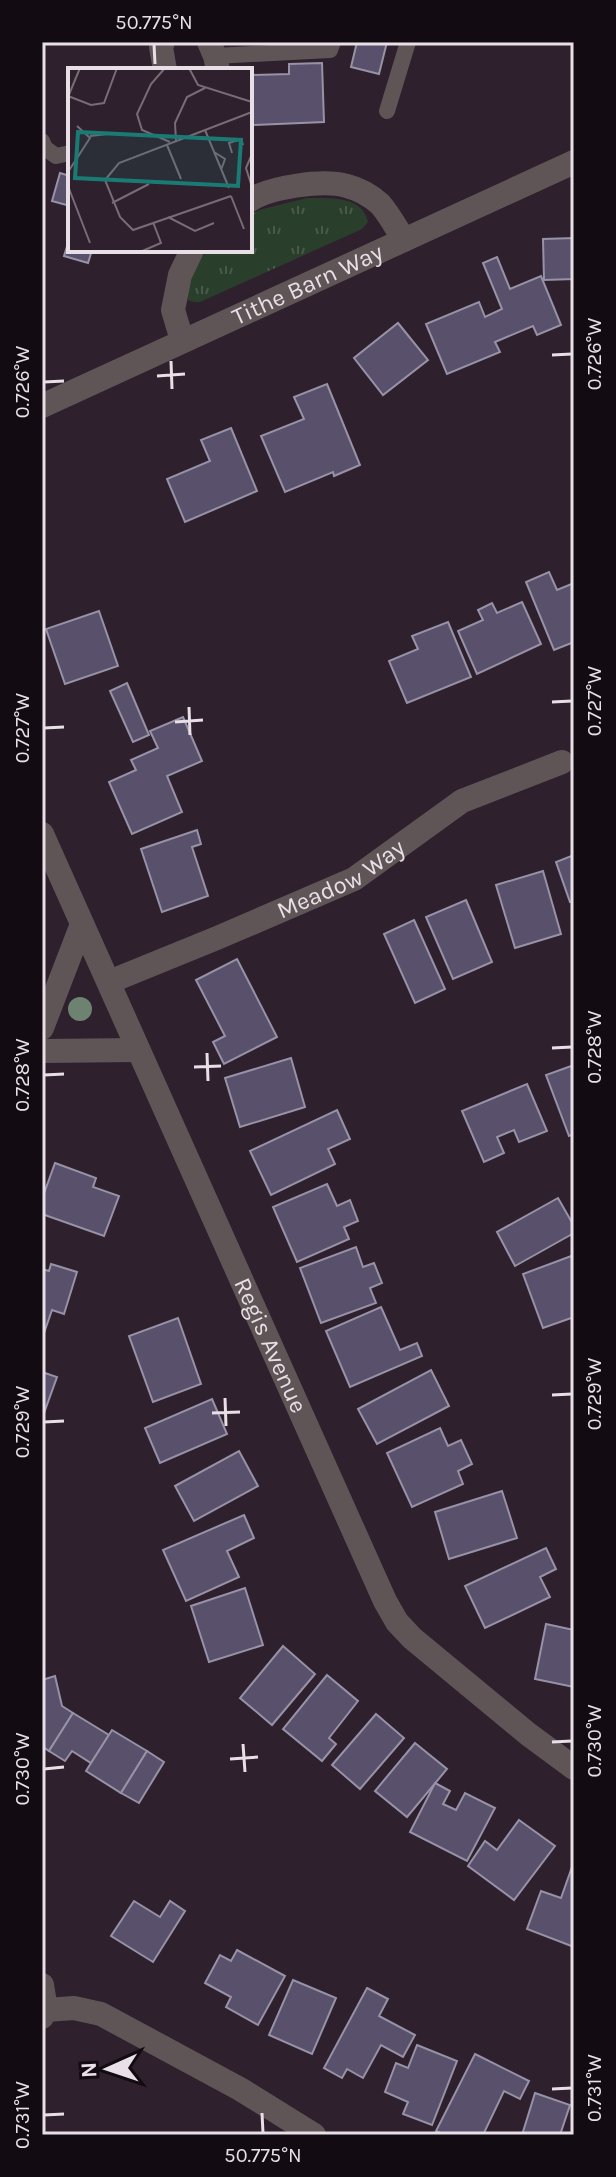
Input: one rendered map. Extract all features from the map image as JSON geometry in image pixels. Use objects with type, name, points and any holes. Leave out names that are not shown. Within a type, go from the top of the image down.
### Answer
[{"type":"street","points":[[163,42],[165,68]]},
{"type":"street","name":"Tithe Barn Way","points":[[42,406],[574,162]]},
{"type":"street","points":[[252,194],[311,184],[346,185],[365,193],[381,205],[404,240]]},
{"type":"street","points":[[182,340],[173,310],[180,275],[191,252]]},
{"type":"street","name":"Meadow Way","points":[[109,982],[354,879],[462,801],[562,762]]},
{"type":"street","name":"Regis Avenue","points":[[42,834],[48,861],[109,982],[385,1601],[397,1622],[412,1638],[574,1768]]},
{"type":"street","points":[[42,1028],[82,924]]},
{"type":"street","points":[[42,1051],[138,1050]]},
{"type":"street","points":[[42,1985],[44,2013],[74,2008],[101,2014],[240,2089],[314,2135]]},
{"type":"lane","points":[[214,56],[330,50],[333,42]]},
{"type":"lane","points":[[387,111],[408,42]]},
{"type":"lane","points":[[42,141],[45,148],[56,156],[68,153]]},
{"type":"green space","points":[[307,198],[334,198],[359,207],[368,222],[362,229],[200,302],[188,300],[192,273],[206,252],[252,252],[252,214]]},
{"type":"building","points":[[357,42],[387,42],[379,74],[351,67]]},
{"type":"building","points":[[322,63],[324,122],[252,125],[252,75],[289,74],[289,64]]},
{"type":"building","points":[[60,173],[68,175],[68,205],[52,201]]},
{"type":"building","points":[[574,238],[574,279],[544,280],[543,239]]},
{"type":"building","points":[[68,243],[68,252],[91,252],[88,263],[64,256]]},
{"type":"building","points":[[497,257],[510,289],[541,276],[561,325],[537,335],[533,326],[495,342],[500,352],[447,374],[426,324],[479,302],[485,317],[502,309],[483,263]]},
{"type":"building","points":[[398,323],[428,360],[383,395],[354,358]]},
{"type":"building","points":[[327,384],[360,465],[334,476],[333,472],[285,492],[261,436],[304,419],[294,397]]},
{"type":"building","points":[[231,428],[257,491],[185,522],[167,479],[210,461],[201,440]]},
{"type":"building","points":[[549,572],[557,590],[574,583],[574,642],[554,650],[526,582]]},
{"type":"building","points":[[522,602],[541,644],[477,674],[458,631],[483,620],[478,610],[492,603],[497,613]]},
{"type":"building","points":[[99,611],[118,666],[65,684],[46,629]]},
{"type":"building","points":[[448,622],[471,677],[407,703],[389,661],[418,649],[412,636]]},
{"type":"building","points":[[127,683],[149,735],[133,742],[110,691]]},
{"type":"building","points":[[183,717],[202,761],[167,776],[182,812],[132,834],[109,782],[136,770],[131,760],[158,748],[150,731]]},
{"type":"building","points":[[197,830],[201,844],[192,847],[208,896],[162,912],[141,849]]},
{"type":"building","points":[[574,855],[574,901],[570,902],[556,862]]},
{"type":"building","points":[[543,871],[561,934],[515,948],[496,885]]},
{"type":"building","points":[[466,900],[492,962],[453,979],[426,917]]},
{"type":"building","points":[[414,920],[445,989],[415,1003],[384,934]]},
{"type":"building","points":[[237,959],[277,1037],[224,1064],[213,1042],[225,1036],[196,980]]},
{"type":"building","points":[[291,1058],[305,1107],[240,1127],[225,1078]]},
{"type":"building","points":[[574,1065],[574,1134],[569,1136],[546,1075]]},
{"type":"building","points":[[527,1084],[547,1131],[519,1142],[514,1130],[497,1137],[504,1153],[484,1162],[462,1111]]},
{"type":"building","points":[[337,1110],[350,1139],[328,1149],[335,1164],[271,1195],[250,1151]]},
{"type":"building","points":[[55,1163],[96,1178],[93,1187],[119,1196],[104,1236],[42,1214],[42,1199]]},
{"type":"building","points":[[327,1184],[337,1206],[350,1200],[358,1221],[344,1227],[349,1239],[297,1262],[273,1207]]},
{"type":"building","points":[[558,1198],[574,1226],[574,1233],[515,1266],[497,1232]]},
{"type":"building","points":[[356,1247],[363,1267],[374,1263],[382,1283],[370,1288],[376,1303],[321,1323],[300,1268]]},
{"type":"building","points":[[574,1255],[574,1317],[543,1328],[523,1274]]},
{"type":"building","points":[[51,1264],[77,1272],[64,1314],[52,1310],[43,1336],[42,1269],[49,1271]]},
{"type":"building","points":[[381,1307],[400,1350],[417,1343],[422,1356],[350,1387],[326,1331]]},
{"type":"building","points":[[178,1318],[201,1384],[153,1402],[129,1336]]},
{"type":"building","points":[[431,1370],[449,1406],[377,1444],[358,1409]]},
{"type":"building","points":[[42,1372],[57,1377],[44,1413],[42,1412]]},
{"type":"building","points":[[212,1399],[227,1434],[160,1463],[145,1428]]},
{"type":"building","points":[[440,1428],[448,1446],[461,1440],[472,1464],[458,1471],[463,1484],[412,1507],[387,1453]]},
{"type":"building","points":[[239,1451],[258,1486],[194,1521],[175,1486]]},
{"type":"building","points":[[502,1491],[517,1538],[449,1559],[435,1512]]},
{"type":"building","points":[[244,1515],[254,1538],[227,1551],[239,1577],[186,1601],[163,1550]]},
{"type":"building","points":[[546,1548],[556,1569],[540,1577],[550,1597],[485,1628],[465,1586]]},
{"type":"building","points":[[245,1588],[263,1645],[209,1662],[191,1606]]},
{"type":"building","points":[[546,1624],[574,1630],[574,1687],[535,1679]]},
{"type":"building","points":[[283,1646],[315,1674],[272,1725],[240,1698]]},
{"type":"building","points":[[327,1675],[358,1701],[329,1738],[336,1744],[322,1761],[283,1729]]},
{"type":"building","points":[[55,1676],[62,1706],[73,1713],[49,1751],[42,1746],[42,1680]]},
{"type":"building","points":[[73,1713],[109,1735],[91,1763],[72,1751],[65,1761],[49,1751]]},
{"type":"building","points":[[376,1714],[404,1738],[360,1789],[332,1765]]},
{"type":"building","points":[[112,1730],[147,1751],[121,1793],[86,1771]]},
{"type":"building","points":[[415,1743],[447,1769],[407,1817],[375,1791]]},
{"type":"building","points":[[147,1751],[164,1762],[139,1803],[121,1793]]},
{"type":"building","points":[[435,1783],[450,1791],[443,1804],[456,1810],[465,1793],[495,1808],[467,1861],[410,1832]]},
{"type":"building","points":[[519,1820],[555,1846],[514,1900],[468,1866],[485,1841],[497,1850]]},
{"type":"building","points":[[572,1867],[574,1947],[527,1929],[541,1891],[561,1898]]},
{"type":"building","points":[[134,1901],[160,1917],[170,1901],[185,1911],[153,1962],[111,1936]]},
{"type":"building","points":[[237,1950],[285,1976],[258,2025],[226,2007],[231,1997],[205,1983],[220,1955],[231,1961]]},
{"type":"building","points":[[293,1980],[336,1998],[312,2054],[269,2035]]},
{"type":"building","points":[[367,1988],[388,1999],[379,2016],[415,2035],[403,2057],[381,2045],[363,2078],[347,2069],[342,2078],[324,2068]]},
{"type":"building","points":[[417,2045],[457,2061],[432,2125],[403,2114],[408,2102],[385,2092],[396,2063],[408,2068]]},
{"type":"building","points":[[475,2054],[529,2081],[520,2099],[504,2091],[483,2135],[444,2135],[436,2131]]},
{"type":"building","points":[[535,2093],[570,2105],[560,2135],[522,2135]]}]
